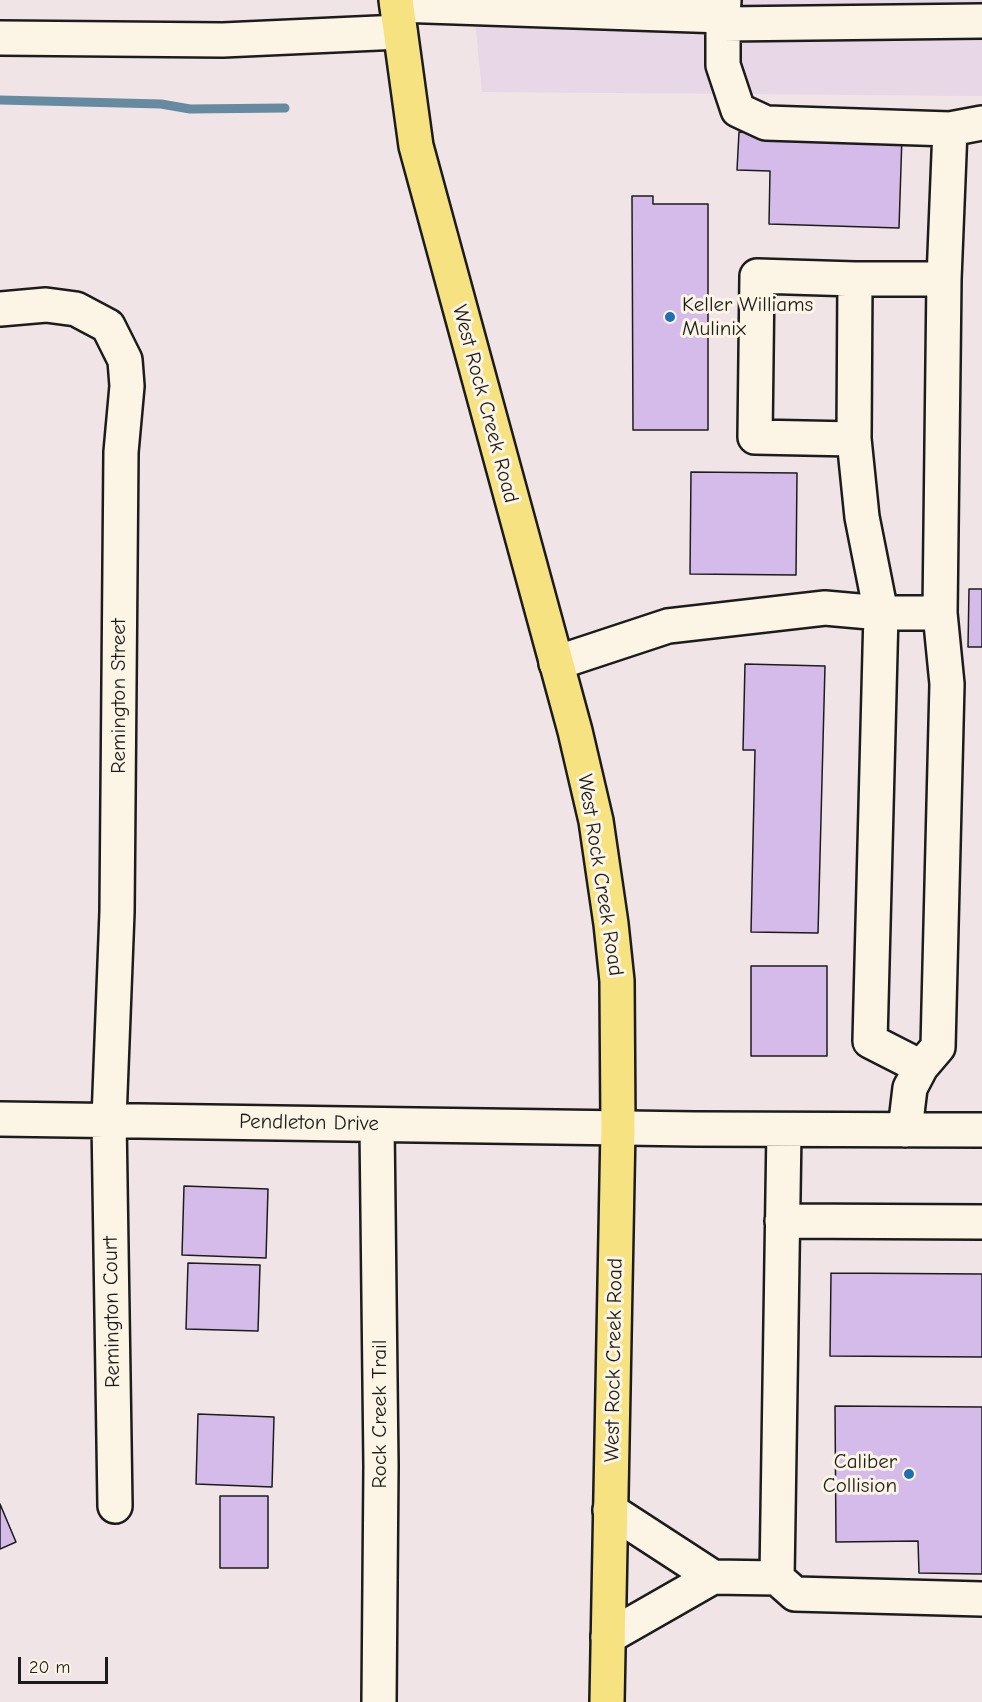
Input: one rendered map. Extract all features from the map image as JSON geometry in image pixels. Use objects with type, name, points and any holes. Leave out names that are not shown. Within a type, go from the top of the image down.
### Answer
[{"type":"main road","name":"West Rock Creek Road","points":[[397,12],[416,146],[556,663],[596,821],[611,924],[617,981],[618,1128],[607,1702]]},
{"type":"street","points":[[0,38],[223,40],[397,12],[512,5],[982,21]]},
{"type":"street","points":[[723,13],[723,65],[738,110],[766,123],[950,129],[982,123]]},
{"type":"street","points":[[905,1130],[910,1088],[921,1067],[938,1047],[947,684],[940,613],[944,279],[950,129]]},
{"type":"street","points":[[854,440],[755,437],[757,276],[944,279]]},
{"type":"street","points":[[855,279],[854,440],[862,517],[881,613],[870,1041],[921,1067]]},
{"type":"street","name":"Remington Street","points":[[0,309],[65,307],[90,315],[108,326],[125,360],[121,452],[117,912],[109,1119]]},
{"type":"street","points":[[556,663],[668,626],[825,608],[881,613],[940,613]]},
{"type":"street","name":"Pendleton Drive","points":[[0,1119],[784,1130],[982,1130]]},
{"type":"street","name":"Remington Court","points":[[109,1119],[115,1506]]},
{"type":"street","name":"Rock Creek Trail","points":[[378,1125],[381,1466],[379,1702]]},
{"type":"street","points":[[777,1578],[784,1130]]},
{"type":"street","points":[[782,1221],[982,1222]]},
{"type":"street","points":[[610,1510],[713,1577]]},
{"type":"street","points":[[608,1637],[713,1577],[777,1578],[795,1593],[982,1599]]},
{"type":"shaded area","points":[[473,0],[982,0],[982,96],[482,92]]},
{"type":"building","points":[[739,132],[902,136],[899,228],[769,224],[770,171],[737,170]]},
{"type":"building","name":"Keller Williams Mulinix","points":[[632,196],[653,196],[653,204],[708,204],[708,430],[633,430]]},
{"type":"building","points":[[691,472],[797,473],[796,575],[690,574]]},
{"type":"building","points":[[969,589],[982,589],[982,647],[968,647]]},
{"type":"building","points":[[745,664],[825,666],[818,933],[751,932],[755,750],[743,750]]},
{"type":"building","points":[[751,966],[827,966],[827,1056],[751,1056]]},
{"type":"building","points":[[184,1186],[268,1189],[266,1258],[182,1255]]},
{"type":"building","points":[[188,1263],[260,1265],[258,1331],[186,1329]]},
{"type":"building","points":[[831,1273],[982,1274],[982,1357],[830,1356]]},
{"type":"building","name":"Caliber Collision","points":[[835,1406],[982,1407],[982,1574],[919,1573],[918,1541],[836,1542]]},
{"type":"building","points":[[198,1414],[274,1417],[272,1487],[196,1484]]},
{"type":"building","points":[[220,1496],[268,1496],[268,1568],[220,1568]]},
{"type":"building","points":[[0,1504],[16,1542],[0,1549]]},
{"type":"waterway","points":[[0,100],[161,104],[190,109],[285,108]]},
{"type":"place","name":"Keller Williams Mulinix","points":[[670,317]]},
{"type":"place","name":"Caliber Collision","points":[[909,1474]]}]
